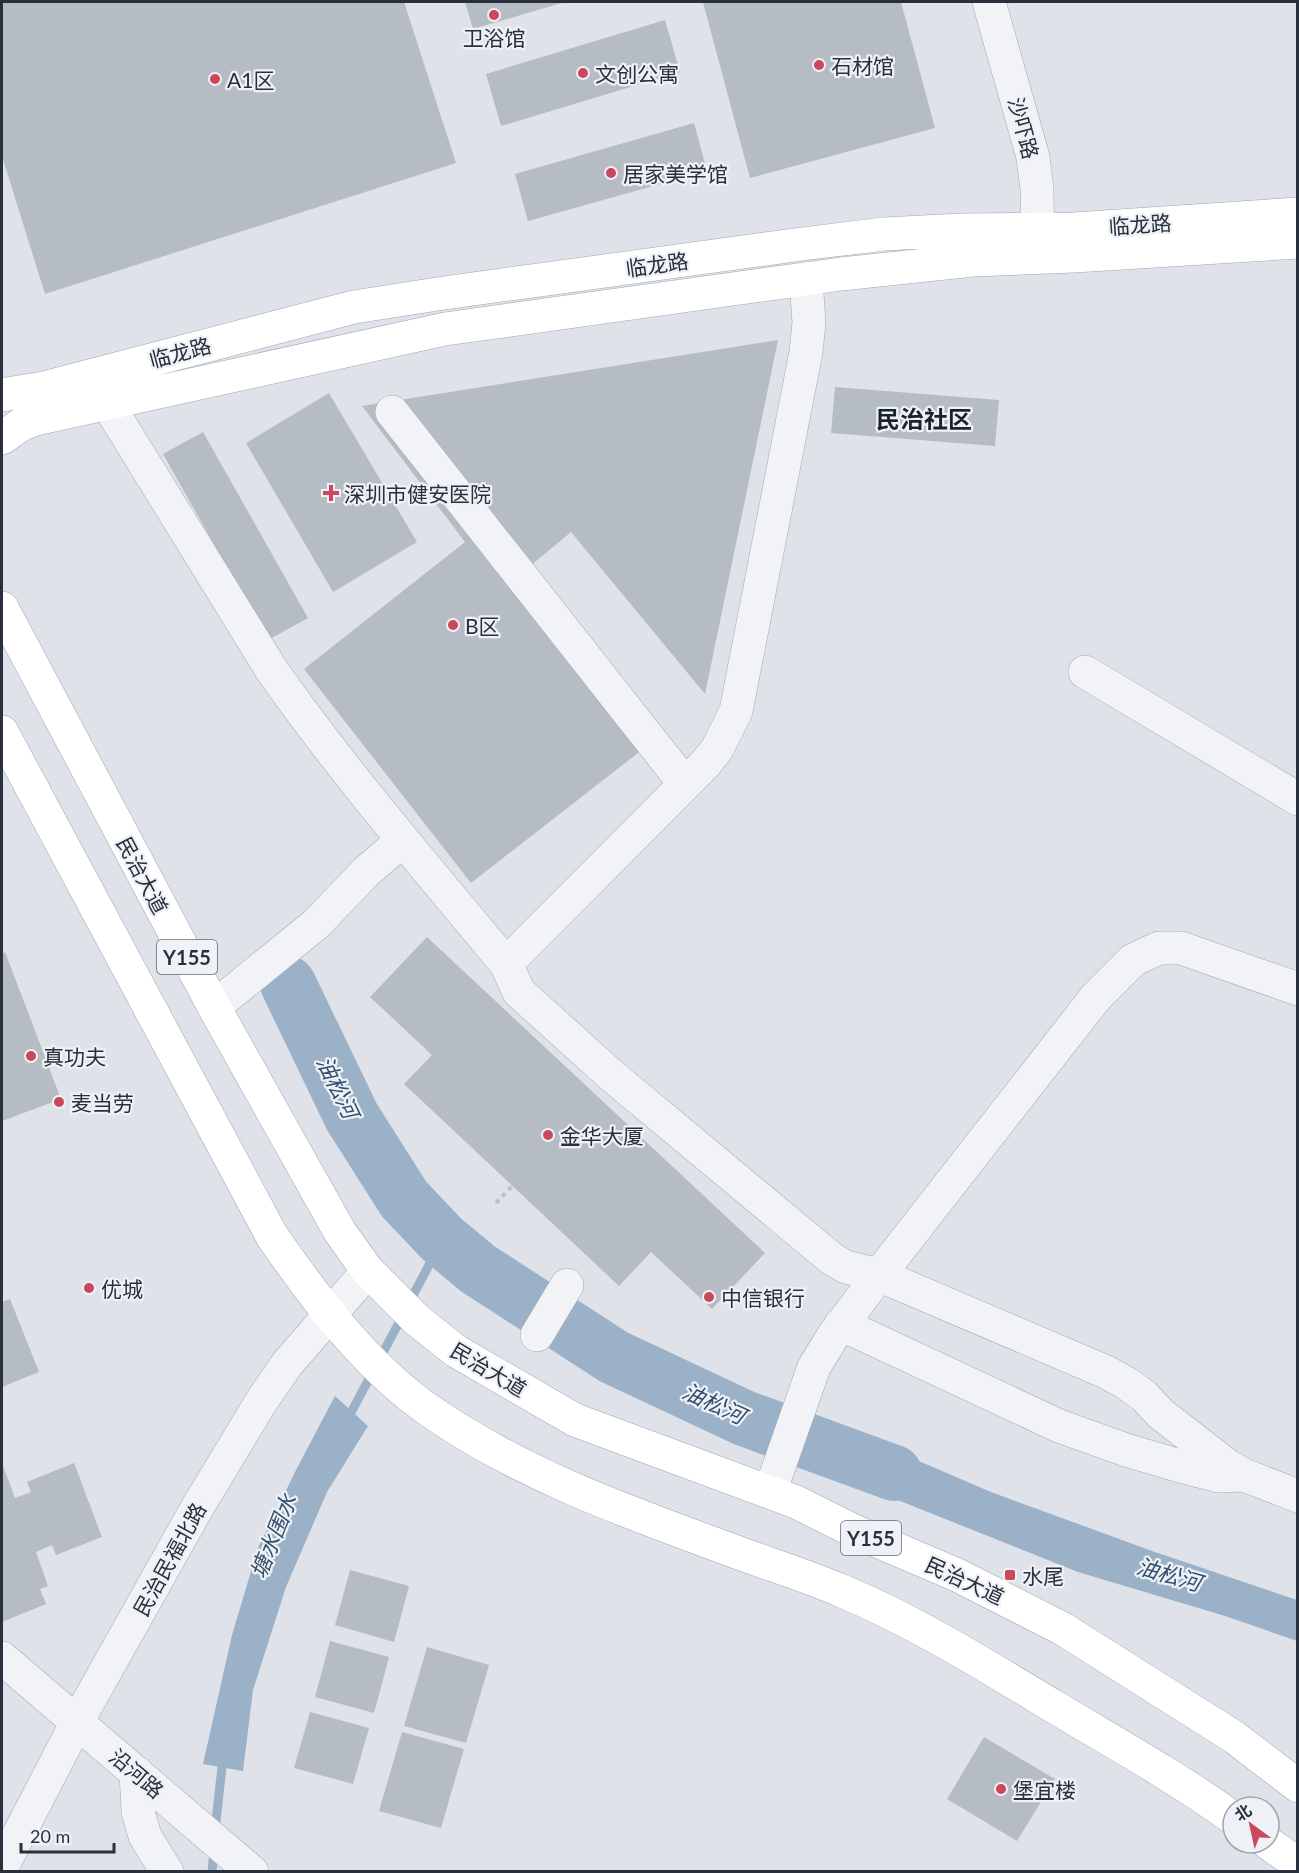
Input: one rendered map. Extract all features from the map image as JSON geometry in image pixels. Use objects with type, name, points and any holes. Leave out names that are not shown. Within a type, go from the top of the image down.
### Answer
[{"type":"main road","name":"临龙路","points":[[21,402],[107,403],[445,329],[806,279],[974,260],[1038,244],[1298,214]]},
{"type":"main road","name":"临龙路","points":[[21,402],[344,310],[390,300],[802,244],[884,234],[962,230],[1038,244],[1298,242]]},
{"type":"main road","points":[[2,438],[22,424],[21,402]]},
{"type":"main road","name":"民治大道","points":[[2,608],[214,1007],[340,1232],[379,1283],[426,1327],[456,1351],[575,1420],[770,1492],[957,1575],[1063,1629],[1234,1737],[1298,1786]]},
{"type":"main road","name":"Y155","points":[[2,732],[272,1236],[329,1314],[360,1349],[396,1384],[432,1413],[519,1465],[648,1520],[842,1591],[922,1630],[1088,1727],[1221,1809]]},
{"type":"main road","points":[[1281,1852],[1298,1864]]},
{"type":"street","name":"沙吓路","points":[[989,2],[1034,157],[1038,244]]},
{"type":"street","points":[[506,964],[717,749],[736,711],[806,352],[809,323],[806,279]]},
{"type":"street","points":[[107,403],[271,669],[329,749],[506,964],[519,992],[611,1075],[832,1259],[846,1267],[879,1275],[1116,1377],[1144,1396],[1161,1414],[1228,1466],[1244,1475],[1298,1496]]},
{"type":"street","points":[[392,412],[685,784]]},
{"type":"street","points":[[1084,672],[1298,799]]},
{"type":"street","points":[[214,1007],[316,924],[367,871],[403,840]]},
{"type":"street","points":[[770,1492],[814,1367],[841,1324],[1096,997],[1133,960],[1159,948],[1181,948],[1298,989]]},
{"type":"street","name":"民治民福北路","points":[[2,1865],[77,1722],[197,1508],[261,1402],[287,1364],[329,1314],[379,1283]]},
{"type":"street","points":[[537,1335],[563,1292]]},
{"type":"street","points":[[841,1324],[1059,1426],[1126,1450],[1210,1474],[1244,1475]]},
{"type":"street","name":"沿河路","points":[[2,1658],[249,1869]]},
{"type":"street","points":[[136,1772],[140,1820],[146,1836],[167,1872]]},
{"type":"path","points":[[496,1203],[512,1186]]},
{"type":"water","points":[[303,974],[350,1072],[381,1120],[343,1143],[272,994]]},
{"type":"water","points":[[418,1175],[433,1201],[465,1238],[501,1267],[534,1285],[511,1321],[458,1278],[378,1198]]},
{"type":"water","points":[[586,1313],[679,1371],[769,1407],[754,1424],[749,1437],[562,1350]]},
{"type":"water","points":[[335,1396],[368,1426],[327,1492],[286,1587],[253,1690],[243,1771],[203,1764],[232,1635],[258,1548]]},
{"type":"water","points":[[841,1430],[849,1431],[991,1492],[1152,1551],[1297,1600],[1297,1641],[1225,1616],[1078,1572],[815,1467],[829,1437]]},
{"type":"building","name":"A1区","points":[[2,2],[404,2],[456,163],[45,294],[2,156]]},
{"type":"building","name":"卫浴馆","points":[[465,2],[565,2],[473,29]]},
{"type":"building","name":"石材馆","points":[[703,2],[901,2],[935,128],[750,178]]},
{"type":"building","name":"文创公寓","points":[[665,20],[680,72],[501,126],[486,74]]},
{"type":"building","name":"居家美学馆","points":[[694,123],[707,171],[528,221],[515,174]]},
{"type":"building","name":"B区","points":[[778,340],[705,694],[571,532],[512,581],[643,749],[471,883],[304,669],[465,542],[362,406]]},
{"type":"building","points":[[835,387],[999,400],[995,446],[831,433]]},
{"type":"building","name":"深圳市健安医院","points":[[329,393],[417,542],[333,592],[246,443]]},
{"type":"building","points":[[203,432],[308,618],[268,640],[163,454]]},
{"type":"building","name":"金华大厦","points":[[427,937],[765,1253],[712,1309],[651,1252],[619,1286],[404,1084],[432,1055],[370,997]]},
{"type":"building","points":[[5,952],[61,1099],[2,1121],[2,954]]},
{"type":"building","points":[[10,1299],[39,1372],[2,1387],[2,1302]]},
{"type":"building","points":[[2,1463],[15,1498],[31,1492],[27,1482],[74,1463],[102,1537],[56,1555],[52,1545],[36,1552],[48,1586],[40,1589],[46,1604],[2,1622]]},
{"type":"building","points":[[350,1570],[409,1586],[394,1642],[335,1625]]},
{"type":"building","points":[[330,1641],[389,1657],[374,1713],[315,1697]]},
{"type":"building","points":[[427,1647],[489,1665],[466,1743],[404,1726]]},
{"type":"building","points":[[310,1712],[369,1728],[353,1784],[294,1768]]},
{"type":"building","points":[[402,1732],[464,1749],[441,1828],[379,1811]]},
{"type":"building","name":"堡宜楼","points":[[984,1737],[1055,1779],[1017,1841],[947,1799]]},
{"type":"waterway","name":"油松河","points":[[288,984],[352,1117],[404,1199],[442,1239],[478,1269],[614,1357],[744,1418],[894,1473]]},
{"type":"waterway","name":"塘水围水","points":[[409,1303],[439,1246]]},
{"type":"waterway","name":"塘水围水","points":[[346,1422],[403,1315]]},
{"type":"waterway","name":"塘水围水","points":[[215,1830],[223,1758]]},
{"type":"waterway","name":"塘水围水","points":[[212,1872],[214,1850]]},
{"type":"place","name":"卫浴馆","points":[[494,15]]},
{"type":"place","name":"石材馆","points":[[819,65]]},
{"type":"place","name":"文创公寓","points":[[583,73]]},
{"type":"place","name":"A1区","points":[[215,79]]},
{"type":"place","name":"居家美学馆","points":[[611,173]]},
{"type":"place","name":"深圳市健安医院","points":[[331,493]]},
{"type":"place","name":"B区","points":[[453,625]]},
{"type":"place","name":"真功夫","points":[[31,1056]]},
{"type":"place","name":"麦当劳","points":[[59,1102]]},
{"type":"place","name":"金华大厦","points":[[548,1135]]},
{"type":"place","name":"优城","points":[[89,1288]]},
{"type":"place","name":"中信银行","points":[[709,1297]]},
{"type":"place","name":"水尾","points":[[1010,1575]]},
{"type":"place","name":"堡宜楼","points":[[1001,1789]]},
{"type":"district","name":"民治社区","points":[[924,418]]}]
